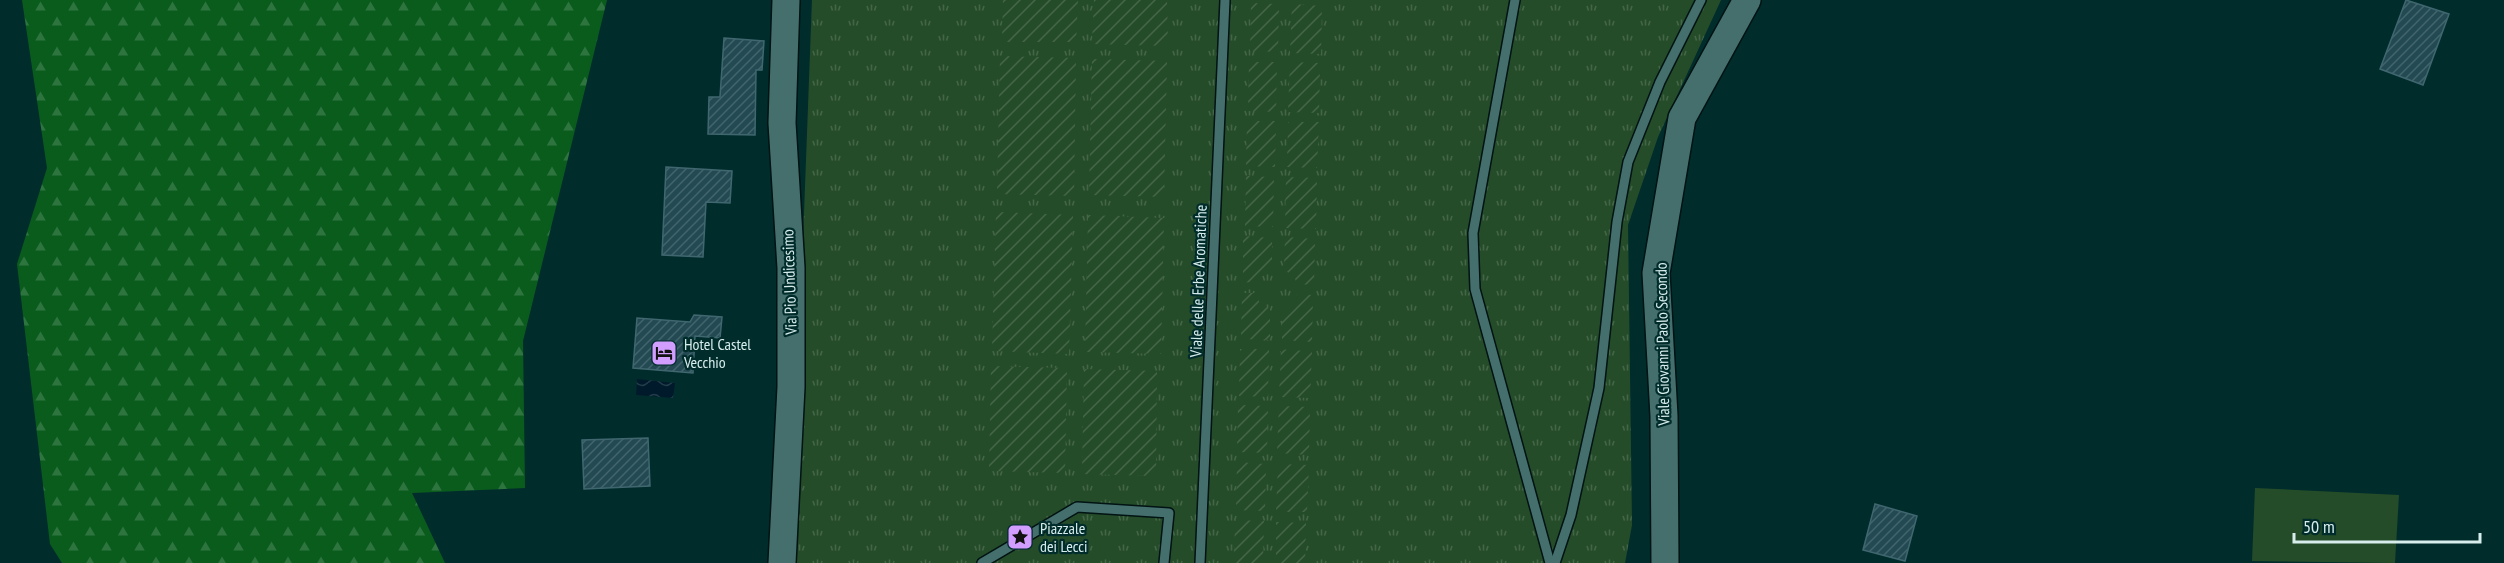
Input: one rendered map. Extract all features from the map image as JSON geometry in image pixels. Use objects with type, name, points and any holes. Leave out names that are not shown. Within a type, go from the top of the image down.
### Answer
[{"type":"main road","name":"Via Pio Undicesimo","points":[[783,563],[791,387],[790,268],[782,123],[786,0]]},
{"type":"main road","name":"Viale Giovanni Paolo Secondo","points":[[1665,563],[1664,416],[1656,273],[1682,118],[1747,0]]},
{"type":"lane","name":"Viale delle Erbe Aromatiche","points":[[1200,563],[1225,0]]},
{"type":"lane","points":[[1515,0],[1473,233],[1475,289],[1550,563]]},
{"type":"lane","points":[[1555,563],[1571,515],[1599,388],[1617,222],[1628,162],[1660,82],[1701,0]]},
{"type":"lane","points":[[982,563],[1077,507],[1169,513],[1164,563]]},
{"type":"green space","points":[[22,0],[607,0],[523,341],[525,488],[412,493],[445,563],[62,563],[50,544],[17,264],[47,168]]},
{"type":"green space","points":[[812,0],[1721,0],[1658,137],[1628,225],[1632,525],[1625,563],[791,563]]},
{"type":"green space","points":[[1003,0],[1078,0],[1076,42],[1002,42]]},
{"type":"green space","points":[[1094,0],[1167,0],[1168,46],[1092,44]]},
{"type":"green space","points":[[1251,3],[1279,4],[1278,52],[1250,51]]},
{"type":"green space","points":[[1292,4],[1322,6],[1321,54],[1290,53]]},
{"type":"green space","points":[[1000,56],[1076,58],[1074,196],[997,194]]},
{"type":"green space","points":[[1092,59],[1167,61],[1164,197],[1089,195]]},
{"type":"green space","points":[[1249,62],[1277,62],[1276,112],[1248,111]]},
{"type":"green space","points":[[1290,62],[1320,63],[1319,113],[1288,112]]},
{"type":"green space","points":[[1247,121],[1276,121],[1275,167],[1246,166]]},
{"type":"green space","points":[[1288,122],[1319,122],[1317,168],[1287,167]]},
{"type":"green space","points":[[1246,176],[1274,177],[1273,227],[1245,226]]},
{"type":"green space","points":[[1286,177],[1317,178],[1316,229],[1285,228]]},
{"type":"green space","points":[[996,212],[1073,215],[1069,354],[992,351]]},
{"type":"green space","points":[[1088,215],[1164,218],[1161,354],[1085,352]]},
{"type":"green space","points":[[1243,236],[1272,238],[1272,269],[1264,271],[1258,283],[1243,282]]},
{"type":"green space","points":[[1285,237],[1315,239],[1314,285],[1297,284],[1294,276],[1284,270]]},
{"type":"green space","points":[[1242,293],[1257,293],[1259,302],[1270,309],[1270,340],[1241,339]]},
{"type":"green space","points":[[1297,294],[1313,295],[1312,342],[1282,340],[1282,309],[1290,307]]},
{"type":"green space","points":[[1240,349],[1269,349],[1268,397],[1239,396]]},
{"type":"green space","points":[[1281,350],[1312,351],[1310,398],[1279,397]]},
{"type":"green space","points":[[991,366],[1067,368],[1065,473],[989,471]]},
{"type":"green space","points":[[1084,369],[1157,371],[1156,476],[1082,474]]},
{"type":"green space","points":[[1238,405],[1268,406],[1267,453],[1237,452]]},
{"type":"green space","points":[[1279,406],[1310,407],[1309,455],[1277,453]]},
{"type":"green space","points":[[1237,462],[1266,464],[1265,511],[1236,510]]},
{"type":"green space","points":[[1278,464],[1309,465],[1307,512],[1276,512]]},
{"type":"green space","points":[[2255,488],[2399,495],[2395,563],[2252,561]]},
{"type":"green space","points":[[1235,520],[1264,521],[1263,563],[1234,563]]},
{"type":"green space","points":[[1276,522],[1306,523],[1305,563],[1276,563]]},
{"type":"water","points":[[637,379],[675,383],[673,398],[636,395]]},
{"type":"building","points":[[2406,0],[2449,14],[2423,85],[2380,69]]},
{"type":"building","points":[[724,38],[764,41],[762,70],[756,70],[755,135],[708,134],[709,97],[720,97]]},
{"type":"building","points":[[666,167],[732,171],[730,203],[706,202],[703,257],[662,255]]},
{"type":"building","name":"Hotel Castel Vecchio","points":[[694,315],[722,317],[720,338],[695,336],[693,373],[633,368],[637,318],[690,322]]},
{"type":"building","points":[[648,438],[650,486],[584,489],[582,440]]},
{"type":"building","points":[[1875,504],[1917,516],[1905,561],[1863,550]]},
{"type":"place","name":"Hotel Castel Vecchio","points":[[664,353]]},
{"type":"place","name":"Piazzale dei Lecci","points":[[1020,537]]}]
